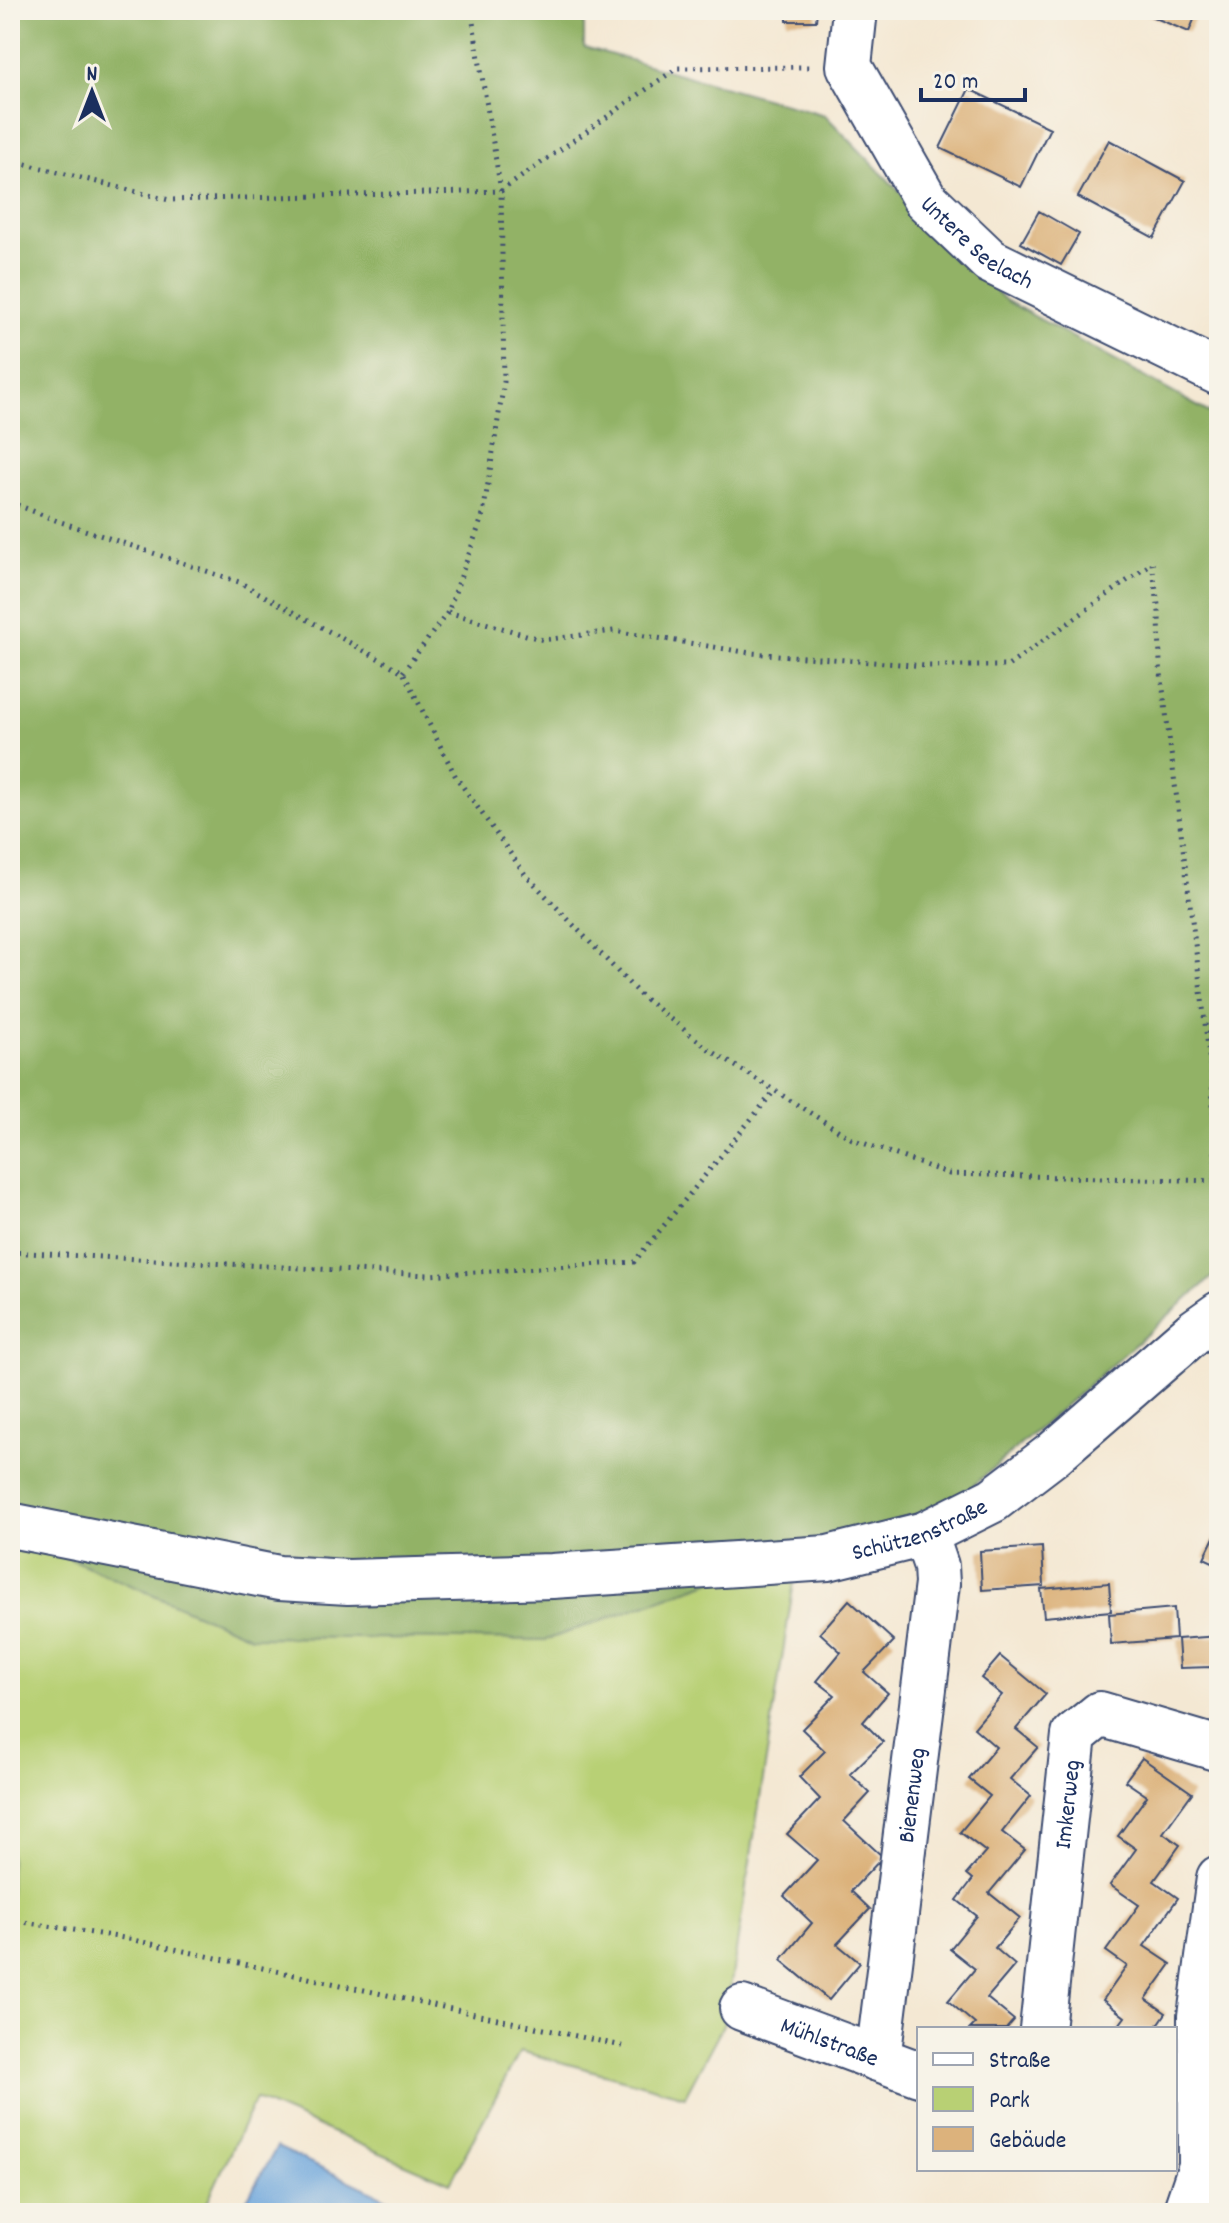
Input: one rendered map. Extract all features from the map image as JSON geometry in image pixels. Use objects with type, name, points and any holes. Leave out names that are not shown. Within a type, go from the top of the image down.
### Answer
[{"type":"street","points":[[849,66],[855,10]]},
{"type":"street","name":"Untere Seelach","points":[[849,66],[925,199],[990,261],[1219,373]]},
{"type":"street","name":"Schützenstraße","points":[[10,1525],[279,1578],[348,1582],[552,1576],[828,1558],[925,1534],[993,1500],[1052,1455],[1195,1331],[1219,1314]]},
{"type":"street","name":"Bienenweg","points":[[878,2059],[937,1584],[936,1566],[925,1534]]},
{"type":"street","name":"Imkerweg","points":[[1042,2027],[1074,1735],[1100,1714],[1219,1749]]},
{"type":"street","points":[[1185,2213],[1198,2165],[1200,2016],[1219,1878]]},
{"type":"street","name":"Mühlstraße","points":[[742,2008],[917,2073]]},
{"type":"path","points":[[403,672],[448,612],[483,515],[504,382],[501,191],[471,10]]},
{"type":"path","points":[[10,160],[169,200],[501,191],[677,68],[849,66]]},
{"type":"path","points":[[10,502],[239,582],[403,672],[456,777],[525,874],[641,996],[710,1050],[852,1139],[949,1174],[1218,1181],[1212,1079],[1160,665],[1159,612],[1152,563],[1008,666],[926,666],[751,653],[614,631],[543,640],[448,612]]},
{"type":"path","points":[[10,1252],[428,1275],[634,1262],[775,1090]]},
{"type":"path","points":[[10,1920],[124,1938],[627,2047]]},
{"type":"green space","points":[[10,10],[584,10],[584,47],[825,115],[1005,300],[1219,418],[1219,1271],[942,1513],[799,1550],[546,1640],[251,1637],[10,1533]]},
{"type":"green space","points":[[10,1533],[799,1550],[725,2021],[685,2096],[520,2051],[450,2183],[255,2099],[202,2213],[10,2213]]},
{"type":"water","points":[[277,2147],[418,2213],[239,2213]]},
{"type":"building","points":[[787,10],[817,10],[816,21],[787,21]]},
{"type":"building","points":[[1136,10],[1198,10],[1189,32]]},
{"type":"building","points":[[969,89],[1050,128],[1021,187],[940,148]]},
{"type":"building","points":[[1109,140],[1185,181],[1154,238],[1078,197]]},
{"type":"building","points":[[1039,211],[1079,234],[1061,265],[1021,243]]},
{"type":"building","points":[[1219,1527],[1219,1565],[1204,1558]]},
{"type":"building","points":[[1042,1547],[1044,1586],[982,1590],[980,1551]]},
{"type":"building","points":[[1109,1583],[1111,1611],[1044,1617],[1041,1589]]},
{"type":"building","points":[[849,1600],[894,1641],[864,1672],[888,1693],[863,1722],[883,1742],[850,1774],[870,1793],[844,1821],[883,1857],[851,1891],[870,1909],[837,1944],[860,1963],[829,2000],[781,1960],[812,1923],[784,1896],[817,1860],[787,1834],[820,1799],[799,1777],[825,1751],[802,1729],[835,1695],[817,1681],[841,1652],[820,1633]]},
{"type":"building","points":[[1174,1608],[1176,1639],[1111,1644],[1109,1614]]},
{"type":"building","points":[[1219,1636],[1219,1693],[1213,1693],[1212,1667],[1180,1668],[1178,1639]]},
{"type":"building","points":[[1000,1656],[1046,1694],[1016,1729],[1038,1747],[1010,1779],[1031,1796],[1002,1832],[1025,1850],[989,1893],[1020,1918],[995,1948],[1015,1965],[987,1998],[1014,2020],[1008,2027],[972,2027],[975,2024],[948,2001],[975,1969],[950,1949],[977,1916],[957,1900],[973,1879],[967,1874],[986,1852],[960,1832],[990,1796],[969,1779],[996,1747],[974,1728],[1002,1695],[981,1678]]},
{"type":"building","points":[[1142,1758],[1192,1793],[1163,1833],[1180,1845],[1154,1881],[1178,1898],[1144,1946],[1171,1964],[1146,1999],[1166,2013],[1156,2027],[1118,2027],[1125,2017],[1103,2000],[1127,1966],[1106,1951],[1139,1905],[1110,1885],[1136,1849],[1118,1836],[1147,1796],[1125,1781]]}]
